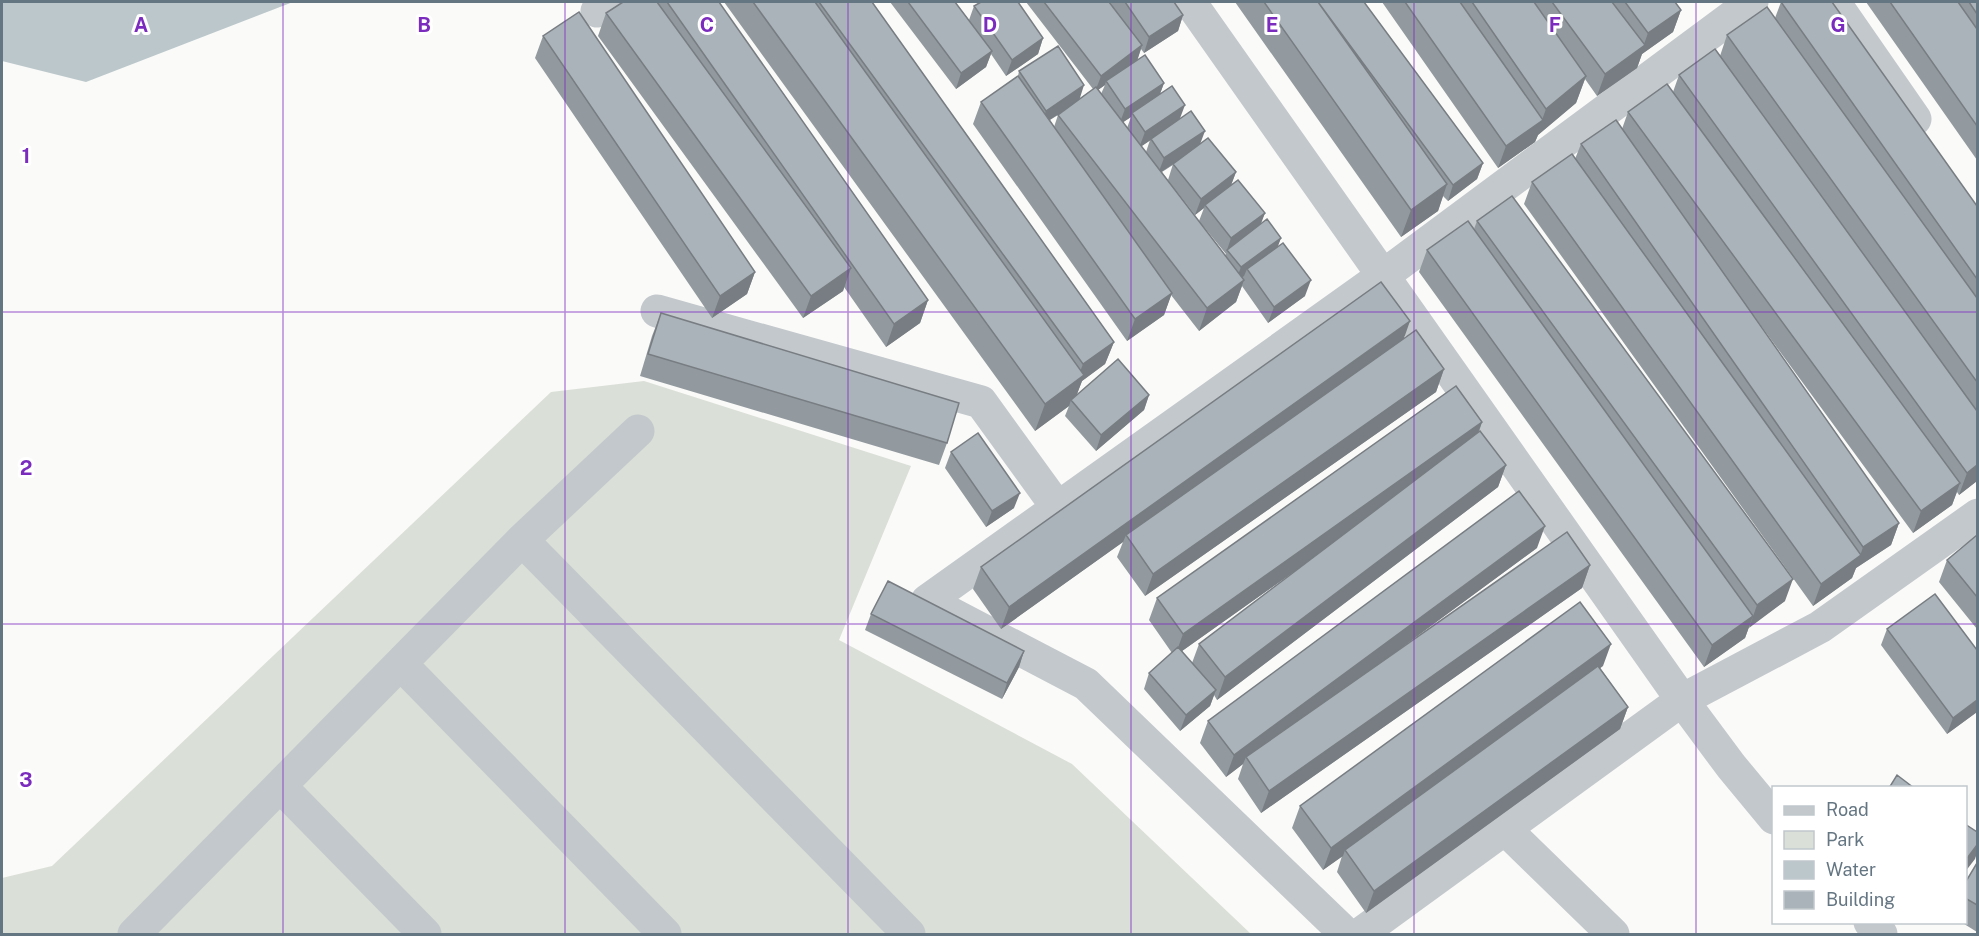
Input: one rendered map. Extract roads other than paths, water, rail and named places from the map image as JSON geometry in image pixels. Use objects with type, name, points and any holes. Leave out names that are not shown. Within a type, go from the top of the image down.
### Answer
[{"type":"street","points":[[1190,2],[1682,700],[1772,817]]},
{"type":"street","points":[[1346,934],[1086,684],[927,601],[1384,275],[1752,2]]},
{"type":"street","points":[[1834,2],[1932,144]]},
{"type":"street","points":[[657,311],[981,402],[1057,507]]},
{"type":"street","points":[[139,933],[522,540],[638,431]]},
{"type":"street","points":[[1360,934],[1682,700],[1820,627],[1977,514]]},
{"type":"street","points":[[522,540],[909,934]]},
{"type":"street","points":[[401,664],[665,934]]},
{"type":"street","points":[[281,787],[425,934]]},
{"type":"street","points":[[1504,828],[1613,934]]},
{"type":"water","points":[[2,2],[293,2],[86,82],[2,61]]}]
